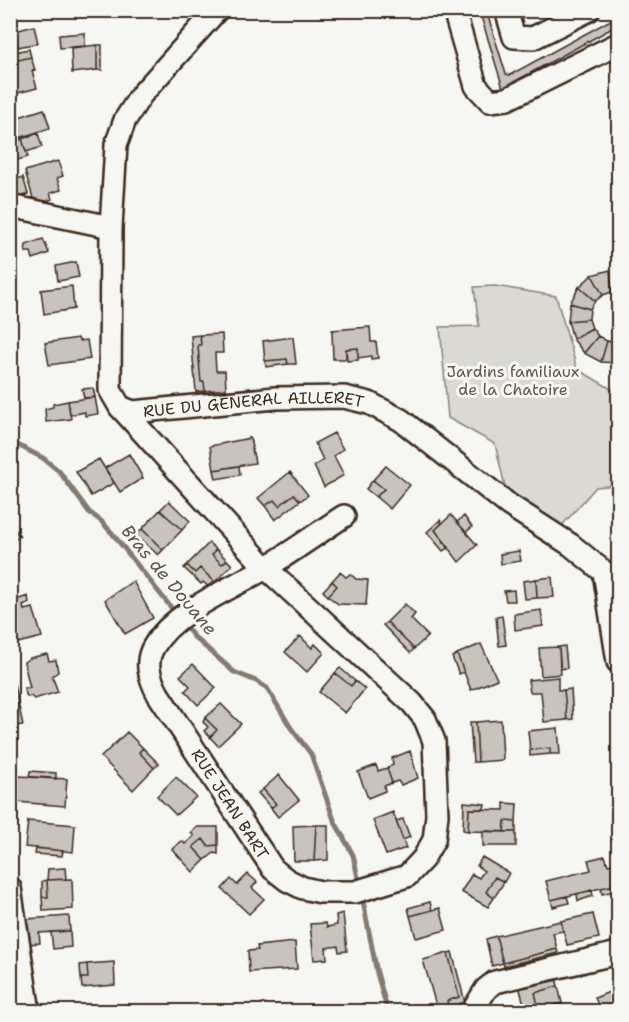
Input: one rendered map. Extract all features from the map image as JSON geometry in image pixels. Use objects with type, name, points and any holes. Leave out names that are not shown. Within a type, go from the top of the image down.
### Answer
[{"type":"street","name":"RUE DU GÉNERAL AILLERET","points":[[217,10],[141,94],[125,120],[116,145],[111,227],[110,390],[120,407],[133,411],[275,398],[344,397],[369,403],[401,420],[509,505],[571,545],[604,572],[618,662]]},
{"type":"street","points":[[454,10],[476,86],[490,102],[507,99],[618,44]]},
{"type":"street","points":[[506,10],[514,37],[533,38],[589,10]]},
{"type":"street","points":[[10,206],[111,227]]},
{"type":"street","name":"RUE JEAN BART","points":[[120,407],[266,568],[412,703],[426,719],[434,741],[437,815],[434,840],[423,859],[407,876],[355,892],[321,892],[303,888],[287,880],[273,869],[150,679],[148,664],[153,648],[168,628],[194,609],[266,568],[344,516]]},
{"type":"street","points":[[10,888],[29,1011]]},
{"type":"street","points":[[475,1007],[486,989],[495,982],[618,953]]},
{"type":"green space","name":"Jardins familiaux de la Chatoire","points":[[495,286],[556,296],[577,369],[618,393],[618,485],[596,487],[558,530],[508,499],[495,444],[448,418],[440,327],[479,326],[474,287]]},
{"type":"building","points":[[127,10],[152,10],[151,15],[127,13]]},
{"type":"building","points":[[479,10],[486,10],[506,74],[510,75],[618,16],[618,25],[503,88]]},
{"type":"building","points":[[34,26],[38,43],[18,47],[15,31]]},
{"type":"building","points":[[85,33],[85,46],[60,48],[59,35]]},
{"type":"building","points":[[97,45],[102,45],[102,70],[97,70]]},
{"type":"building","points":[[97,45],[97,70],[72,73],[71,48]]},
{"type":"building","points":[[29,49],[31,57],[10,62],[10,53]]},
{"type":"building","points":[[31,57],[37,88],[14,94],[10,79],[10,62]]},
{"type":"building","points":[[15,104],[19,117],[44,109],[50,128],[10,141],[10,106]]},
{"type":"building","points":[[38,133],[42,147],[26,152],[22,139]]},
{"type":"building","points":[[22,139],[28,157],[10,162],[10,143]]},
{"type":"building","points":[[58,161],[63,176],[57,178],[61,190],[50,193],[52,199],[35,205],[25,171]]},
{"type":"building","points":[[23,177],[28,194],[10,200],[10,181]]},
{"type":"building","points":[[43,239],[49,253],[33,259],[31,252],[25,252],[26,245]]},
{"type":"building","points":[[76,262],[79,277],[58,281],[56,266]]},
{"type":"building","points":[[610,270],[612,292],[603,295],[592,275]]},
{"type":"building","points":[[592,275],[603,295],[595,301],[579,287]]},
{"type":"building","points":[[72,286],[74,309],[44,314],[41,290]]},
{"type":"building","points":[[579,287],[595,301],[590,309],[570,303]]},
{"type":"building","points":[[570,303],[590,309],[589,319],[568,321]]},
{"type":"building","points":[[589,319],[592,328],[573,339],[568,321]]},
{"type":"building","points":[[370,327],[371,342],[376,342],[378,358],[371,359],[371,356],[358,358],[358,348],[346,349],[346,359],[333,359],[332,330]]},
{"type":"building","points":[[592,328],[598,336],[584,353],[573,339]]},
{"type":"building","points":[[222,334],[223,353],[215,353],[216,371],[225,371],[226,389],[205,391],[200,372],[198,345],[201,345],[200,335]]},
{"type":"building","points":[[200,335],[201,345],[198,345],[200,372],[205,391],[196,392],[191,336]]},
{"type":"building","points":[[598,336],[607,341],[601,362],[584,353]]},
{"type":"building","points":[[293,337],[296,364],[288,364],[287,359],[265,361],[263,341]]},
{"type":"building","points":[[78,338],[79,341],[87,340],[90,359],[49,365],[45,343]]},
{"type":"building","points":[[607,341],[617,342],[618,363],[601,362]]},
{"type":"building","points":[[358,348],[358,360],[347,361],[346,349]]},
{"type":"building","points":[[287,359],[288,364],[266,367],[265,361]]},
{"type":"building","points":[[93,388],[95,397],[84,398],[82,389]]},
{"type":"building","points":[[95,397],[98,414],[85,416],[85,412],[70,415],[68,401]]},
{"type":"building","points":[[68,401],[71,419],[46,422],[45,409],[53,407],[53,404]]},
{"type":"building","points":[[334,433],[343,449],[334,456],[344,475],[324,487],[314,466],[323,460],[315,443]]},
{"type":"building","points":[[250,438],[255,463],[214,470],[210,446]]},
{"type":"building","points":[[129,454],[143,478],[120,492],[105,468]]},
{"type":"building","points":[[99,459],[114,483],[91,496],[76,472]]},
{"type":"building","points":[[239,466],[240,475],[216,479],[214,470]]},
{"type":"building","points":[[386,466],[410,485],[390,509],[376,497],[384,489],[373,480]]},
{"type":"building","points":[[290,472],[308,495],[300,501],[294,494],[279,506],[274,500],[265,506],[258,498]]},
{"type":"building","points":[[373,480],[384,489],[376,497],[366,489]]},
{"type":"building","points":[[294,494],[300,501],[275,520],[265,506],[274,500],[279,506]]},
{"type":"building","points":[[169,501],[190,521],[182,530],[160,510]]},
{"type":"building","points":[[160,510],[182,530],[163,550],[142,529]]},
{"type":"building","points":[[451,515],[477,545],[459,562],[435,530]]},
{"type":"building","points":[[464,516],[472,527],[466,532],[457,522]]},
{"type":"building","points":[[440,520],[442,523],[435,530],[449,547],[443,551],[427,532]]},
{"type":"building","points":[[10,523],[20,536],[10,543]]},
{"type":"building","points":[[142,529],[163,550],[158,555],[136,535]]},
{"type":"building","points":[[209,543],[216,549],[212,555],[222,564],[227,560],[232,565],[215,582],[200,568],[195,573],[187,565]]},
{"type":"building","points":[[216,549],[227,560],[222,564],[212,555]]},
{"type":"building","points":[[519,551],[521,561],[501,564],[500,554]]},
{"type":"building","points":[[187,565],[195,573],[200,568],[215,582],[210,588],[203,582],[201,584],[184,568]]},
{"type":"building","points":[[340,572],[346,577],[350,574],[356,579],[368,580],[366,605],[338,604],[328,596],[337,586],[332,581]]},
{"type":"building","points":[[552,577],[554,597],[537,598],[536,579]]},
{"type":"building","points":[[536,579],[537,598],[525,599],[523,581]]},
{"type":"building","points":[[133,581],[153,618],[125,634],[105,600]]},
{"type":"building","points":[[332,581],[337,586],[328,596],[323,591]]},
{"type":"building","points":[[514,590],[515,601],[506,601],[504,591]]},
{"type":"building","points":[[28,596],[29,603],[23,606],[24,610],[33,608],[42,637],[10,645],[10,602]]},
{"type":"building","points":[[405,604],[415,614],[411,619],[428,636],[414,649],[387,622]]},
{"type":"building","points":[[541,610],[543,626],[515,630],[514,614]]},
{"type":"building","points":[[502,616],[506,645],[499,646],[496,617]]},
{"type":"building","points":[[387,622],[414,649],[410,653],[383,625]]},
{"type":"building","points":[[300,636],[312,648],[315,644],[324,653],[307,672],[285,652]]},
{"type":"building","points":[[481,644],[497,679],[471,690],[457,654]]},
{"type":"building","points":[[565,646],[567,668],[560,669],[559,647]]},
{"type":"building","points":[[559,647],[561,674],[541,676],[539,648]]},
{"type":"building","points":[[47,654],[49,661],[56,660],[58,672],[52,676],[58,692],[34,699],[31,696],[27,697],[24,688],[30,688],[24,662],[30,658]]},
{"type":"building","points":[[457,654],[464,672],[459,674],[452,657]]},
{"type":"building","points":[[193,664],[216,688],[198,705],[185,691],[190,686],[180,676]]},
{"type":"building","points":[[10,666],[23,725],[10,726]]},
{"type":"building","points":[[340,668],[355,681],[351,686],[335,673]]},
{"type":"building","points":[[335,673],[351,686],[355,681],[365,689],[345,713],[319,692]]},
{"type":"building","points":[[558,677],[558,690],[564,690],[567,720],[544,722],[541,692],[530,692],[528,680]]},
{"type":"building","points":[[571,689],[573,719],[567,720],[564,690]]},
{"type":"building","points":[[221,704],[241,724],[218,746],[210,737],[217,730],[205,718]]},
{"type":"building","points":[[205,718],[217,730],[210,737],[204,731],[208,727],[203,722]]},
{"type":"building","points":[[501,720],[503,760],[478,762],[476,722]]},
{"type":"building","points":[[470,722],[476,722],[478,762],[473,762]]},
{"type":"building","points":[[558,728],[560,754],[550,754],[550,748],[530,750],[528,731]]},
{"type":"building","points":[[127,732],[143,748],[139,752],[154,768],[133,790],[101,757]]},
{"type":"building","points":[[143,748],[159,764],[154,768],[139,752]]},
{"type":"building","points":[[550,748],[550,754],[530,756],[530,750]]},
{"type":"building","points":[[410,751],[418,778],[401,785],[398,781],[392,783],[387,768],[393,765],[392,758]]},
{"type":"building","points":[[376,765],[378,771],[387,768],[392,783],[384,786],[385,791],[368,798],[358,772]]},
{"type":"building","points":[[30,771],[56,773],[56,779],[29,777]]},
{"type":"building","points":[[279,775],[299,800],[278,817],[271,808],[276,804],[263,789]]},
{"type":"building","points":[[19,776],[67,779],[65,806],[17,802]]},
{"type":"building","points":[[176,777],[196,797],[176,815],[157,796]]},
{"type":"building","points":[[263,789],[276,804],[271,808],[258,793]]},
{"type":"building","points":[[464,802],[485,804],[484,809],[469,809],[468,831],[463,830]]},
{"type":"building","points":[[504,803],[517,804],[516,822],[505,821],[504,832],[468,831],[469,809],[504,810]]},
{"type":"building","points":[[393,812],[406,848],[386,855],[373,820]]},
{"type":"building","points":[[403,819],[410,837],[403,840],[396,821]]},
{"type":"building","points":[[28,821],[75,825],[73,852],[25,847]]},
{"type":"building","points":[[505,821],[516,822],[516,832],[504,832]]},
{"type":"building","points":[[316,825],[328,825],[328,860],[314,861]]},
{"type":"building","points":[[316,825],[314,861],[294,861],[293,826]]},
{"type":"building","points":[[197,827],[218,827],[218,845],[208,846],[203,839],[193,847],[205,860],[193,872],[172,849],[182,841],[185,844],[194,836],[191,833]]},
{"type":"building","points":[[483,831],[516,832],[516,846],[483,846]]},
{"type":"building","points":[[203,839],[208,846],[218,845],[218,854],[214,853],[205,860],[193,847]]},
{"type":"building","points":[[36,848],[63,851],[62,856],[35,854]]},
{"type":"building","points":[[605,856],[608,865],[614,864],[618,884],[551,900],[546,881],[591,870],[588,860]]},
{"type":"building","points":[[482,857],[509,873],[504,882],[495,877],[486,892],[494,898],[488,907],[461,892],[472,874],[479,878],[484,871],[477,866]]},
{"type":"building","points":[[65,868],[66,879],[47,880],[48,869]]},
{"type":"building","points":[[248,874],[257,882],[252,888],[264,899],[249,914],[222,889],[231,879],[237,885]]},
{"type":"building","points":[[495,877],[504,882],[494,898],[486,892]]},
{"type":"building","points":[[72,879],[73,909],[43,911],[42,897],[48,897],[47,880]]},
{"type":"building","points":[[47,880],[48,897],[42,897],[42,881]]},
{"type":"building","points":[[618,884],[618,890],[602,894],[601,888]]},
{"type":"building","points":[[592,890],[593,896],[578,901],[577,894]]},
{"type":"building","points":[[567,896],[569,903],[553,907],[551,900]]},
{"type":"building","points":[[430,902],[432,910],[410,916],[408,908]]},
{"type":"building","points":[[440,908],[446,930],[416,938],[410,916]]},
{"type":"building","points":[[343,913],[347,951],[339,952],[338,946],[326,948],[327,959],[314,960],[310,924],[326,923],[327,927],[337,925],[336,915]]},
{"type":"building","points":[[593,914],[599,938],[567,945],[561,921]]},
{"type":"building","points":[[69,916],[70,931],[39,933],[40,943],[27,944],[26,919]]},
{"type":"building","points":[[561,921],[563,931],[553,933],[557,949],[503,963],[496,936]]},
{"type":"building","points":[[70,931],[71,947],[53,949],[51,932]]},
{"type":"building","points":[[496,936],[503,963],[492,966],[486,939]]},
{"type":"building","points":[[295,942],[297,969],[249,972],[248,951],[258,950],[257,946]]},
{"type":"building","points":[[557,949],[558,953],[504,966],[503,963]]},
{"type":"building","points":[[452,952],[465,1002],[448,1007],[447,1001],[459,997],[448,953]]},
{"type":"building","points":[[448,953],[459,997],[447,1001],[448,1007],[437,1009],[423,960]]},
{"type":"building","points":[[114,962],[115,985],[82,988],[81,978],[88,978],[87,964]]},
{"type":"building","points":[[87,964],[88,978],[81,978],[80,965]]},
{"type":"building","points":[[555,972],[558,986],[535,993],[539,1009],[526,1012],[518,982]]},
{"type":"building","points":[[558,986],[562,1003],[539,1009],[535,993]]},
{"type":"building","points":[[616,989],[618,1001],[600,1009],[595,998]]},
{"type":"building","points":[[562,1003],[565,1012],[540,1012],[539,1009]]},
{"type":"building","points":[[123,1007],[123,1012],[96,1012],[96,1009]]},
{"type":"waterway","name":"Bras de Douane","points":[[10,441],[43,458],[59,471],[89,512],[112,533],[177,615]]},
{"type":"waterway","name":"Bras de Douane","points":[[183,623],[193,636],[234,672],[267,688],[291,728],[311,754],[334,820],[353,855],[360,887]]},
{"type":"waterway","name":"Bras de Douane","points":[[362,896],[377,973],[388,1012]]}]
